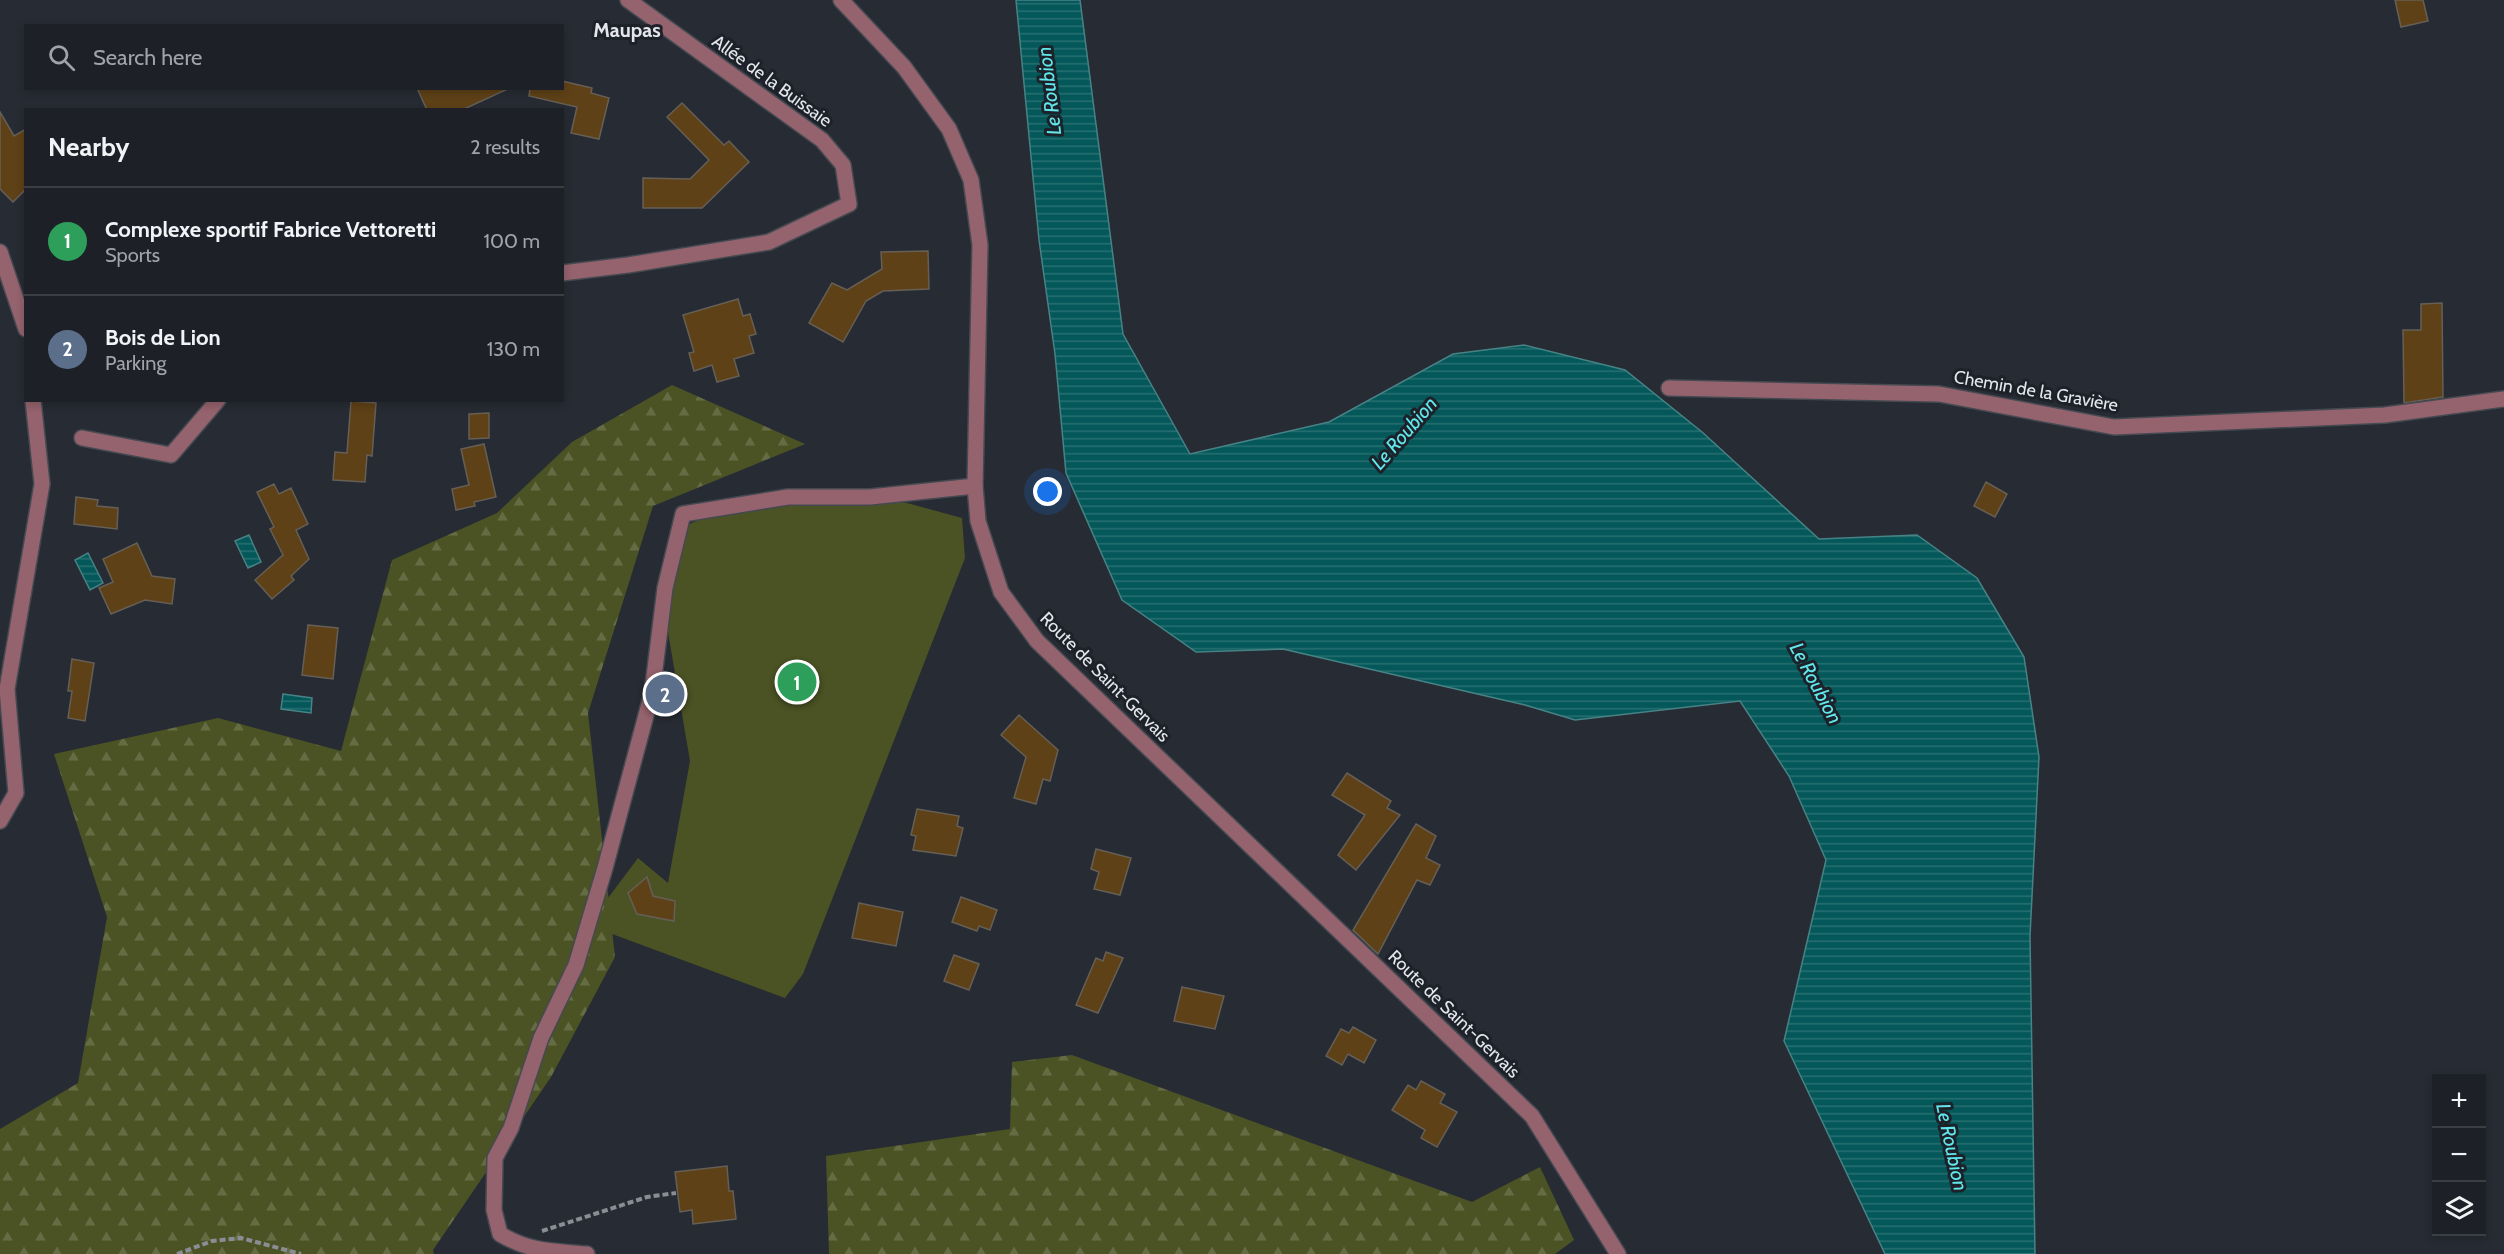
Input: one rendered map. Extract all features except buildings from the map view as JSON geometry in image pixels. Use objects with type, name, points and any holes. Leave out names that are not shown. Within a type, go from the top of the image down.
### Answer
[{"type":"street","name":"Allée de la Buissaie","points":[[564,273],[770,242],[849,204],[843,165],[822,140],[628,0]]},
{"type":"street","name":"Route de Saint-Gervais","points":[[841,0],[904,67],[949,129],[971,180],[980,245],[975,486],[978,521],[1001,592],[1037,641],[1532,1116],[1618,1254]]},
{"type":"street","points":[[0,252],[24,323]]},
{"type":"street","name":"Chemin de la Gravière","points":[[1669,388],[1939,394],[2114,427],[2385,415],[2504,399]]},
{"type":"street","points":[[0,821],[16,793],[7,688],[42,484],[33,402]]},
{"type":"street","points":[[82,438],[171,455],[216,402]]},
{"type":"street","points":[[586,1254],[550,1252],[513,1242],[500,1234],[494,1210],[495,1158],[511,1128],[541,1038],[576,965],[605,868],[652,693],[665,588],[683,514],[788,497],[870,497],[975,486]]},
{"type":"path","points":[[513,1242],[536,1232],[647,1197],[676,1193]]},
{"type":"path","points":[[177,1254],[212,1241],[241,1238],[301,1254]]},
{"type":"green space","points":[[672,385],[805,444],[653,506],[588,713],[615,957],[551,1077],[433,1250],[434,1254],[0,1254],[0,1129],[78,1083],[107,917],[54,754],[218,718],[341,751],[392,560],[497,513],[572,442]]},
{"type":"green space","points":[[885,497],[962,518],[965,558],[803,974],[785,998],[596,928],[608,898],[638,858],[668,883],[690,761],[663,603],[685,526],[724,509]]},
{"type":"green space","points":[[1072,1055],[1472,1202],[1540,1167],[1574,1240],[1555,1254],[829,1254],[826,1156],[1010,1129],[1012,1062]]},
{"type":"water","name":"Le Roubion","points":[[1016,0],[1080,0],[1123,334],[1190,454],[1329,422],[1453,354],[1524,345],[1625,370],[1702,432],[1819,539],[1917,535],[1977,578],[2024,657],[2039,757],[2030,936],[2035,1254],[1885,1254],[1784,1041],[1826,860],[1789,776],[1740,701],[1575,720],[1525,705],[1283,649],[1196,652],[1122,600],[1066,473],[1055,354],[1039,240]]},
{"type":"water","points":[[249,535],[261,562],[248,568],[235,541]]},
{"type":"water","points":[[88,553],[103,583],[90,590],[75,560]]},
{"type":"water","points":[[283,694],[312,698],[311,713],[281,709]]},
{"type":"place","name":"Complexe sportif Fabrice Vettoretti","points":[[797,682]]},
{"type":"place","name":"Bois de Lion","points":[[665,694]]},
{"type":"district","name":"Maupas","points":[[627,30]]}]
